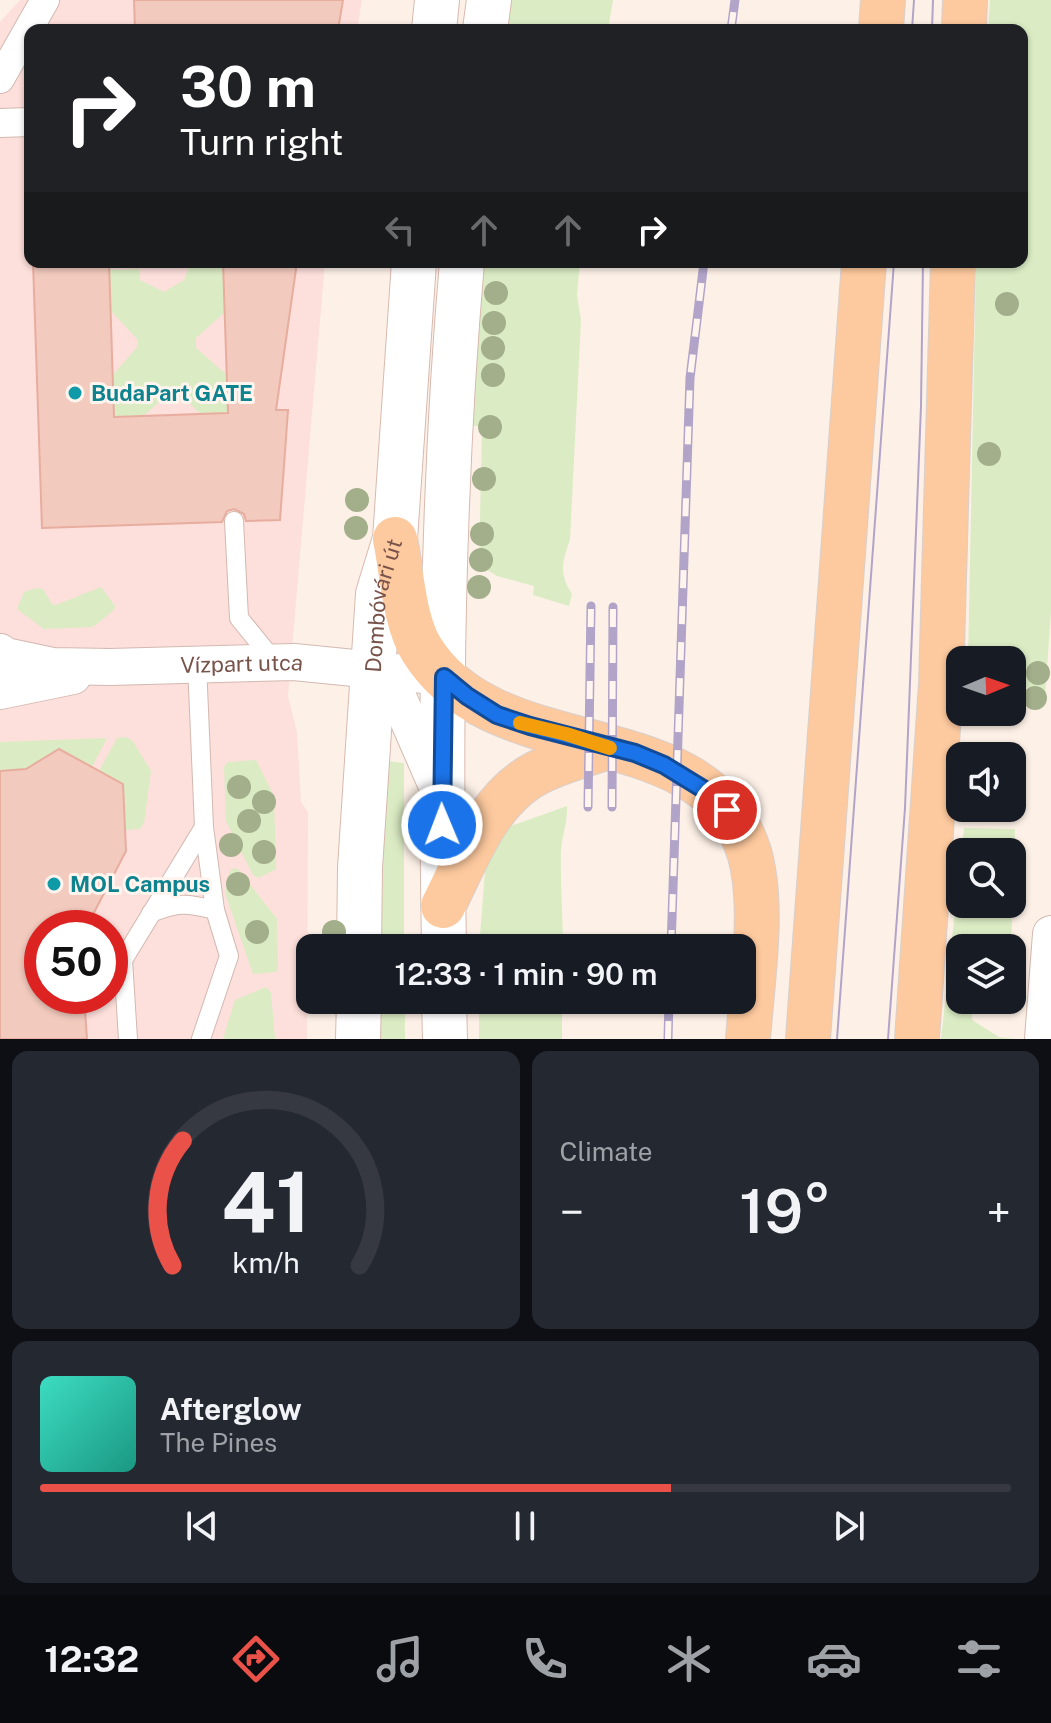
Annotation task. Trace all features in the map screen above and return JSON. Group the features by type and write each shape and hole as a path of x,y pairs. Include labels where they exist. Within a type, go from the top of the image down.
{"main road":[{"path":"435,24 437,0"},
{"path":"486,24 489,0"},
{"path":"881,24 883,0"},
{"path":"964,24 965,0"},
{"name":"Dombóvári út","path":"359,934 360,868 378,594 395,539 414,268"},
{"path":"443,927 446,516 462,268"},
{"path":"808,1039 864,268"},
{"path":"917,1039 941,684 953,268"},
{"path":"395,539 410,620 421,650 444,677 467,696 497,715 606,748 635,753 687,777 727,810 748,850 757,894 748,1039"},
{"path":"443,927 484,826 512,790 536,774 606,748"},
{"path":"358,1039 359,1014"},
{"path":"444,1014 445,1039"}],"street":[{"path":"31,24 45,0"},
{"path":"0,79 24,37"},
{"path":"0,123 24,122"},
{"path":"0,652 53,666 110,667"},
{"name":"Vízpart utca","path":"110,667 274,661 444,677"},
{"path":"0,691 110,667"},
{"path":"373,669 399,699 442,798"},
{"path":"1043,1039 1051,934"}],"lane":[{"path":"234,521 239,618 274,661"},
{"path":"197,664 204,827 215,910 229,956 201,1039"},
{"path":"128,1039 123,960 204,827"},
{"path":"151,913 174,904 189,903 215,910"}],"shaded area":[{"path":"20,0 362,0 358,24 24,24 24,268 324,268 288,696 297,732 301,802 308,812 307,934 296,934 296,1014 307,1014 307,1039 0,1039 0,22"}],"green space":[{"path":"510,0 613,0 609,24 507,24"},
{"path":"990,0 1051,0 1051,612 1045,696 1026,687 1026,646 968,646 976,268 1028,268 1028,24 988,24"},
{"path":"189,268 223,268 225,312 196,338 196,348 227,375 228,413 200,414 180,393 170,393 143,416 114,417 113,375 138,346 138,340 111,311 109,270 139,269 140,280 164,292 184,280"},
{"path":"483,268 579,268 577,295 581,320 570,540 563,568 572,594 569,606 533,595 534,586 497,576 479,565 482,426 471,426"},
{"path":"101,587 115,606 93,627 44,629 17,609 24,592 37,588 43,589 52,604 56,605"},
{"path":"107,738 92,767 0,771 0,742"},
{"path":"117,738 132,740 151,771 144,823 140,829 126,830 123,784 99,771"},
{"path":"256,760 274,796 276,869 259,878 253,875 226,821 224,767 228,762"},
{"path":"387,761 404,763 404,934 381,934"},
{"path":"567,806 561,851 563,934 480,934 486,858 505,828"},
{"path":"964,828 1015,829 1015,838 963,838"},
{"path":"233,868 238,869 277,919 276,972 253,974 225,893"},
{"path":"954,918 1012,918 1011,934 953,934"},
{"path":"266,987 271,993 275,1039 223,1039 235,1000"},
{"path":"946,994 946,1014 972,1014 972,1020 999,1037 1015,1039 941,1039"},
{"path":"379,1014 405,1014 405,1039 380,1039"},
{"path":"479,1014 562,1014 562,1039 479,1039"}],"building":[{"path":"134,0 343,0 339,24 135,24"},
{"name":"BudaPart GATE","path":"33,268 109,268 114,417 228,413 223,268 296,268 276,410 288,410 280,520 246,521 244,514 234,509 227,511 222,522 42,528"},
{"name":"MOL Campus","path":"59,749 123,784 126,851 95,910 24,910 24,1014 85,1014 87,1039 0,1039 0,771 26,769"}],"tram line":[{"path":"912,24 914,0"},
{"path":"932,24 933,0"},
{"path":"837,1039 894,268"},
{"path":"888,1039 905,808 921,406 923,268"}],"railway":[{"path":"732,24 735,0"},
{"path":"671,934 690,378 703,268"},
{"path":"588,807 591,606"},
{"path":"612,807 613,607"},
{"path":"668,1039 669,1014"}],"slow traffic":[{"path":"520,723 610,748"}],"place":[{"name":"BudaPart GATE","path":"75,393"},
{"name":"MOL Campus","path":"54,884"}],"route":[{"path":"442,825 444,677 497,715 606,748 635,753 664,765 687,777 727,810"}]}
